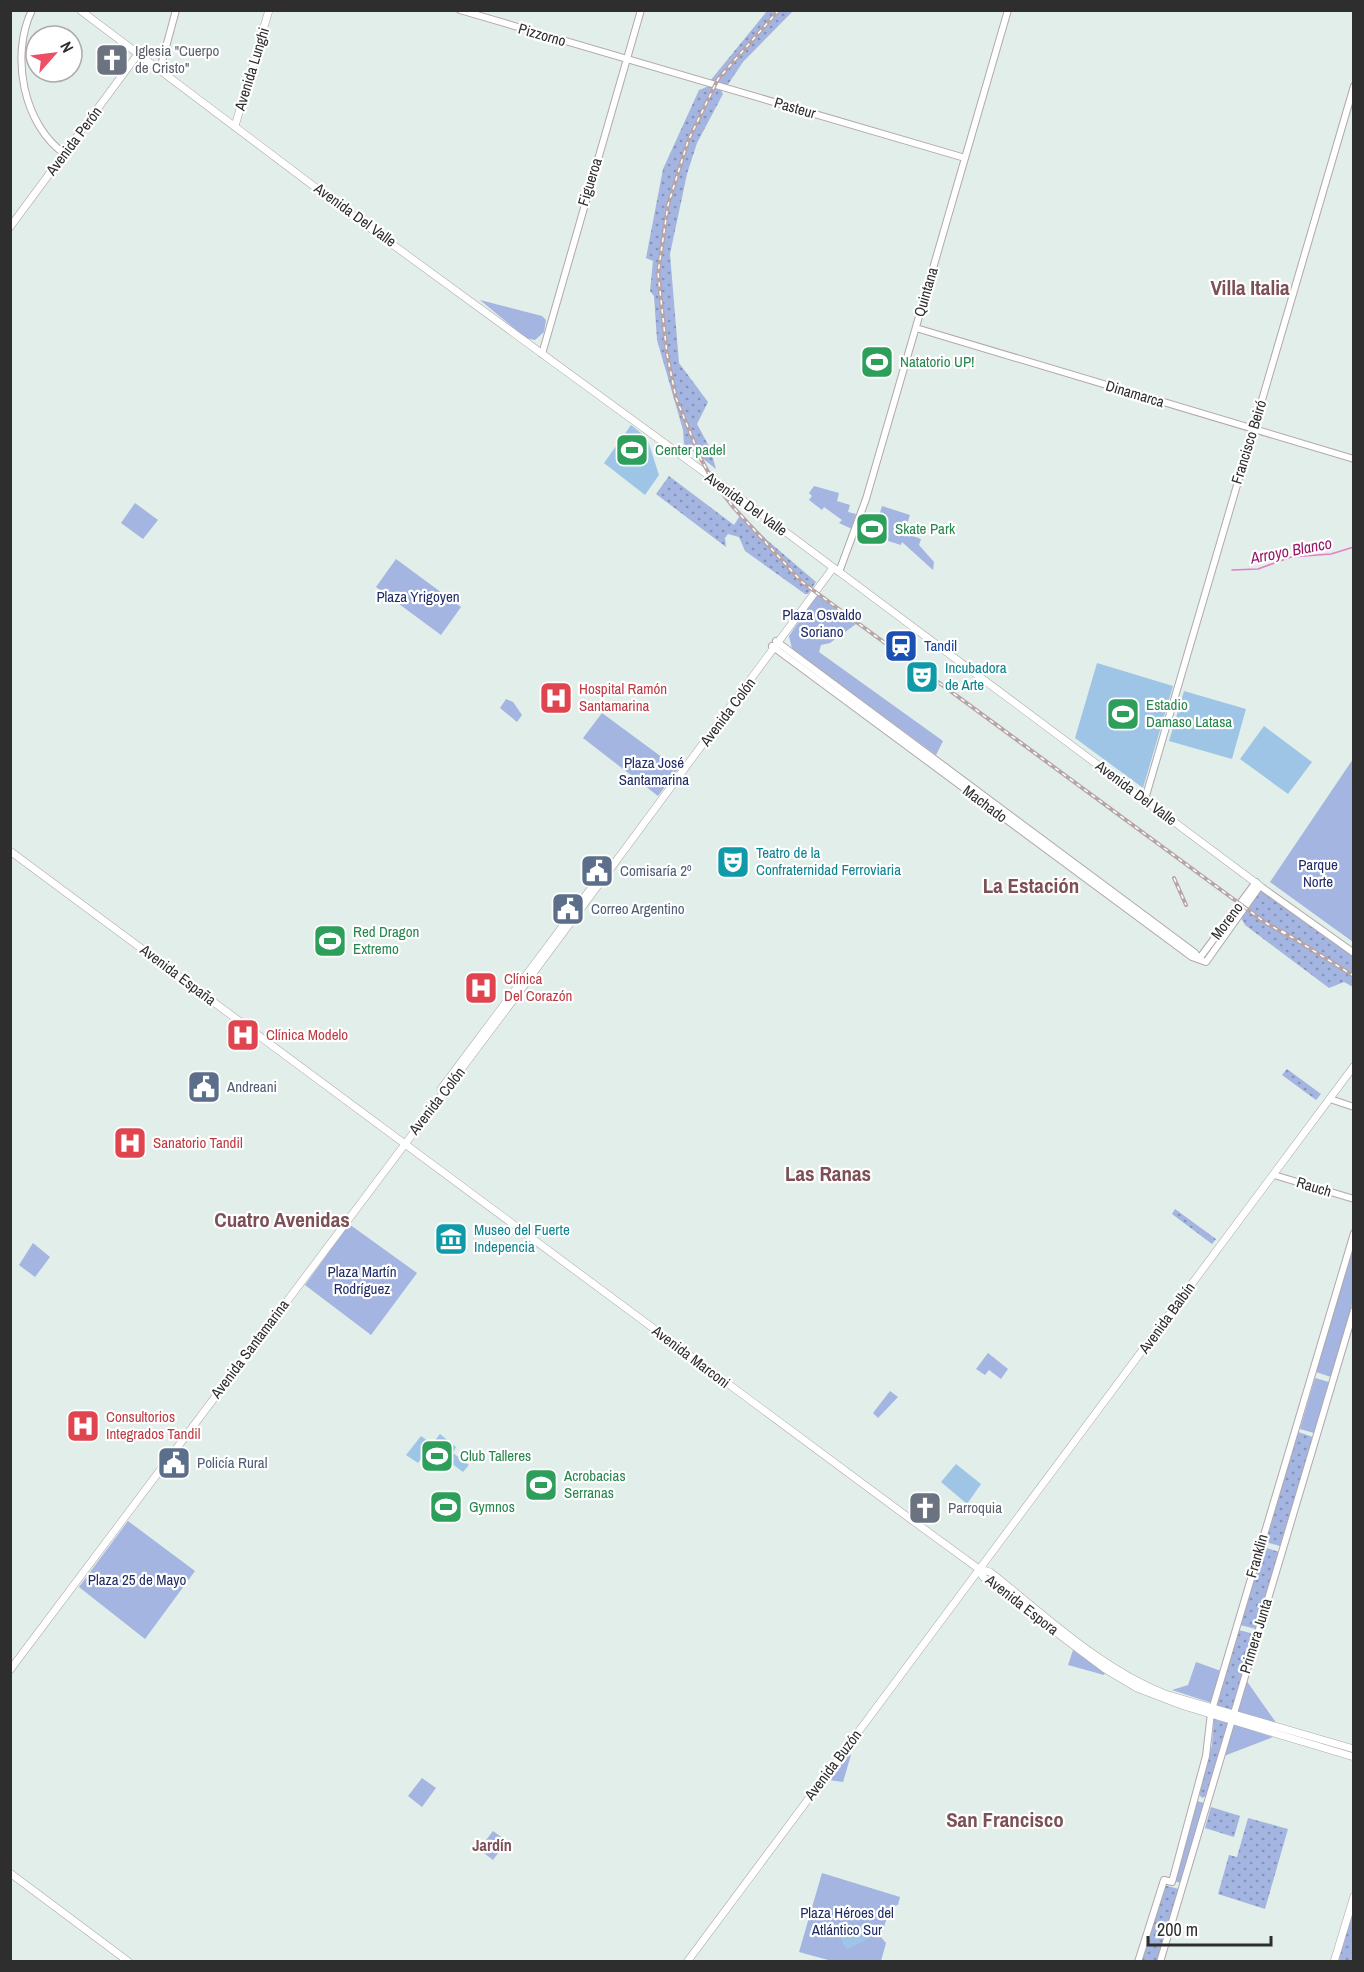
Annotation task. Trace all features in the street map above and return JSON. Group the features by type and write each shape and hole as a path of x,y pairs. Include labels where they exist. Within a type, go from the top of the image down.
{"main road":[{"name":"Avenida Del Valle","path":"80,10 1258,884"},
{"name":"Avenida Lunghi","path":"234,126 269,10"},
{"name":"Avenida Perón","path":"10,227 138,54"},
{"name":"Avenida Colón","path":"404,1143 808,602 836,571"},
{"name":"Avenida España","path":"10,851 404,1143"},
{"name":"Avenida Balbín","path":"979,1569 1353,1066"},
{"name":"Avenida Marconi","path":"404,1143 979,1569"},
{"name":"Avenida Santamarina","path":"10,1670 404,1143"},
{"name":"Avenida Espora","path":"979,1569 983,1577 1115,1675 1148,1693 1232,1717 1353,1757"},
{"name":"Avenida Buzón","path":"687,1962 979,1569"},
{"name":"Avenida Espora","path":"1232,1717 1353,1749"},
{"path":"10,1873 129,1962"},
{"path":"10,1878 123,1962"},
{"path":"1334,1962 1353,1896"}],"street":[{"path":"32,10 24,31 21,52 27,95 45,137 65,153"},
{"path":"160,69 177,10"},
{"name":"Pizzorno","path":"460,10 625,59"},
{"name":"Figueroa","path":"542,354 640,10"},
{"name":"Quintana","path":"836,571 866,499 1008,10"},
{"name":"Pasteur","path":"625,59 965,158"},
{"name":"Francisco Beiró","path":"1145,799 1353,87"},
{"name":"Dinamarca","path":"916,328 1353,459"},
{"name":"Machado","path":"776,645 1206,962"},
{"name":"Moreno","path":"1199,959 1258,884"},
{"name":"Moreno","path":"1206,962 1258,884"},
{"name":"Avenida Del Valle","path":"1258,884 1353,953"},
{"path":"1330,1099 1353,1107"},
{"name":"Rauch","path":"1274,1175 1353,1199"},
{"name":"Franklin","path":"1138,1962 1164,1880 1172,1882 1206,1756 1212,1711 1353,1233"},
{"name":"Primera Junta","path":"1160,1962 1353,1310"}],"green space":[{"path":"767,11 793,11 743,62 727,86 710,81"},
{"path":"709,86 721,90 723,94 697,143 687,174 670,254 679,363 708,402 697,424 710,448 716,469 684,444 683,430 657,340 654,296 650,291 653,261 646,258 663,169 699,90"},
{"path":"480,300 542,316 546,320 544,332 535,340 526,338"},
{"path":"669,476 734,525 741,514 816,582 808,594 745,551 739,537 728,534 725,538 726,547 656,494"},
{"path":"814,486 839,493 837,501 850,505 848,512 856,514 852,529 839,523 842,520 824,507 822,510 809,500 812,496 809,493"},
{"path":"135,503 158,520 143,539 121,523"},
{"path":"882,506 910,515 904,533 921,539 919,545 934,562 933,570 902,542 901,545 859,532 863,519 877,523"},
{"name":"Plaza Yrigoyen","path":"396,559 461,607 441,635 376,587"},
{"name":"Plaza Osvaldo Soriano","path":"817,595 856,624 830,643 821,645 819,652 943,741 936,755 792,649 789,636"},
{"path":"506,699 513,702 522,715 517,722 500,708"},
{"name":"Plaza José Santamarina","path":"602,713 678,769 658,796 583,738"},
{"name":"Parque Norte","path":"1353,759 1353,942 1270,882"},
{"path":"1261,888 1353,956 1353,987 1344,982 1329,988 1245,925 1241,918"},
{"path":"1287,1069 1321,1094 1316,1100 1282,1075"},
{"path":"1175,1209 1216,1239 1212,1244 1172,1214"},
{"name":"Plaza Martín Rodríguez","path":"349,1224 417,1273 371,1335 305,1285"},
{"path":"33,1243 50,1257 35,1277 19,1265"},
{"path":"1353,1244 1353,1301 1331,1377 1316,1372"},
{"path":"988,1353 1008,1369 1001,1379 989,1370 985,1375 976,1369"},
{"path":"1315,1378 1329,1382 1314,1433 1300,1429"},
{"path":"890,1391 898,1397 878,1418 873,1413"},
{"path":"1298,1432 1313,1437 1280,1546 1266,1542"},
{"name":"Plaza 25 de Mayo","path":"128,1521 195,1571 145,1639 79,1587"},
{"path":"1264,1547 1279,1552 1256,1629 1240,1625"},
{"path":"1239,1630 1254,1634 1232,1710 1217,1706"},
{"path":"1073,1650 1105,1673 1104,1675 1068,1665"},
{"path":"1196,1662 1221,1671 1212,1703 1172,1690 1188,1685"},
{"path":"1246,1680 1277,1724 1237,1712"},
{"path":"1214,1719 1228,1723 1206,1796 1202,1798 1199,1794 1212,1745"},
{"path":"1233,1724 1273,1737 1224,1756"},
{"path":"848,1754 851,1755 843,1782 829,1780"},
{"path":"422,1778 436,1788 422,1807 408,1796"},
{"path":"1197,1801 1204,1803 1181,1883 1174,1881"},
{"path":"1211,1807 1240,1816 1234,1837 1205,1828"},
{"path":"1248,1818 1288,1829 1265,1909 1218,1894 1229,1855 1237,1857"},
{"path":"493,1831 507,1841 493,1860 479,1849"},
{"name":"Plaza Héroes del Atlántico Sur","path":"822,1873 900,1897 898,1905 890,1907 881,1937 886,1943 881,1961 832,1961 799,1952"},
{"path":"1164,1885 1179,1889 1158,1961 1142,1962"},
{"path":"1353,1900 1353,1961 1336,1961"}],"shaded area":[{"name":"Center padel","path":"631,425 647,438 659,475 645,495 604,463"},
{"path":"1097,663 1173,686 1143,788 1075,738"},
{"path":"1184,691 1246,709 1232,759 1169,741"},
{"path":"1264,726 1312,762 1288,794 1240,759"},
{"path":"440,1434 456,1447 453,1453 469,1465 463,1472 447,1460 438,1472 421,1459 418,1463 406,1455 421,1436 432,1444"},
{"path":"956,1464 981,1484 967,1504 941,1482"},
{"path":"864,1923 871,1937 847,1950 839,1936"}],"waterway":[{"name":"Arroyo Blanco","path":"1232,570 1258,569 1291,557 1331,554 1354,547"}],"railway":[{"path":"779,10 718,79 688,141 668,205 658,273 667,354 676,398 701,459 713,481 734,508 802,582 1266,923 1287,935"},
{"path":"1174,878 1186,905"},
{"path":"1282,931 1354,976"}],"place":[{"name":"Iglesia \"Cuerpo de Cristo\"","path":"112,60"},
{"name":"Natatorio UP!","path":"877,362"},
{"name":"Center padel","path":"632,450"},
{"name":"Skate Park","path":"872,529"},
{"name":"Tandil","path":"901,646"},
{"name":"Incubadora de Arte","path":"922,677"},
{"name":"Hospital Ramón Santamarina","path":"556,698"},
{"name":"Estadio Damaso Latasa","path":"1123,714"},
{"name":"Teatro de la Confraternidad Ferroviaria","path":"733,862"},
{"name":"Comisaría 2º","path":"597,871"},
{"name":"Correo Argentino","path":"568,909"},
{"name":"Red Dragon Extremo","path":"330,941"},
{"name":"Clínica Del Corazón","path":"481,988"},
{"name":"Clínica Modelo","path":"243,1035"},
{"name":"Andreani","path":"204,1087"},
{"name":"Sanatorio Tandil","path":"130,1143"},
{"name":"Museo del Fuerte Indepencia","path":"451,1239"},
{"name":"Consultorios Integrados Tandil","path":"83,1426"},
{"name":"Club Talleres","path":"437,1456"},
{"name":"Policía Rural","path":"174,1463"},
{"name":"Acrobacias Serranas","path":"541,1485"},
{"name":"Gymnos","path":"446,1507"},
{"name":"Parroquia","path":"925,1508"}],"district":[{"name":"Villa Italia","path":"1250,288"},
{"name":"La Estación","path":"1031,886"},
{"name":"Las Ranas","path":"828,1174"},
{"name":"Cuatro Avenidas","path":"282,1220"},
{"name":"San Francisco","path":"1005,1820"},
{"name":"Jardín","path":"492,1845"}]}
